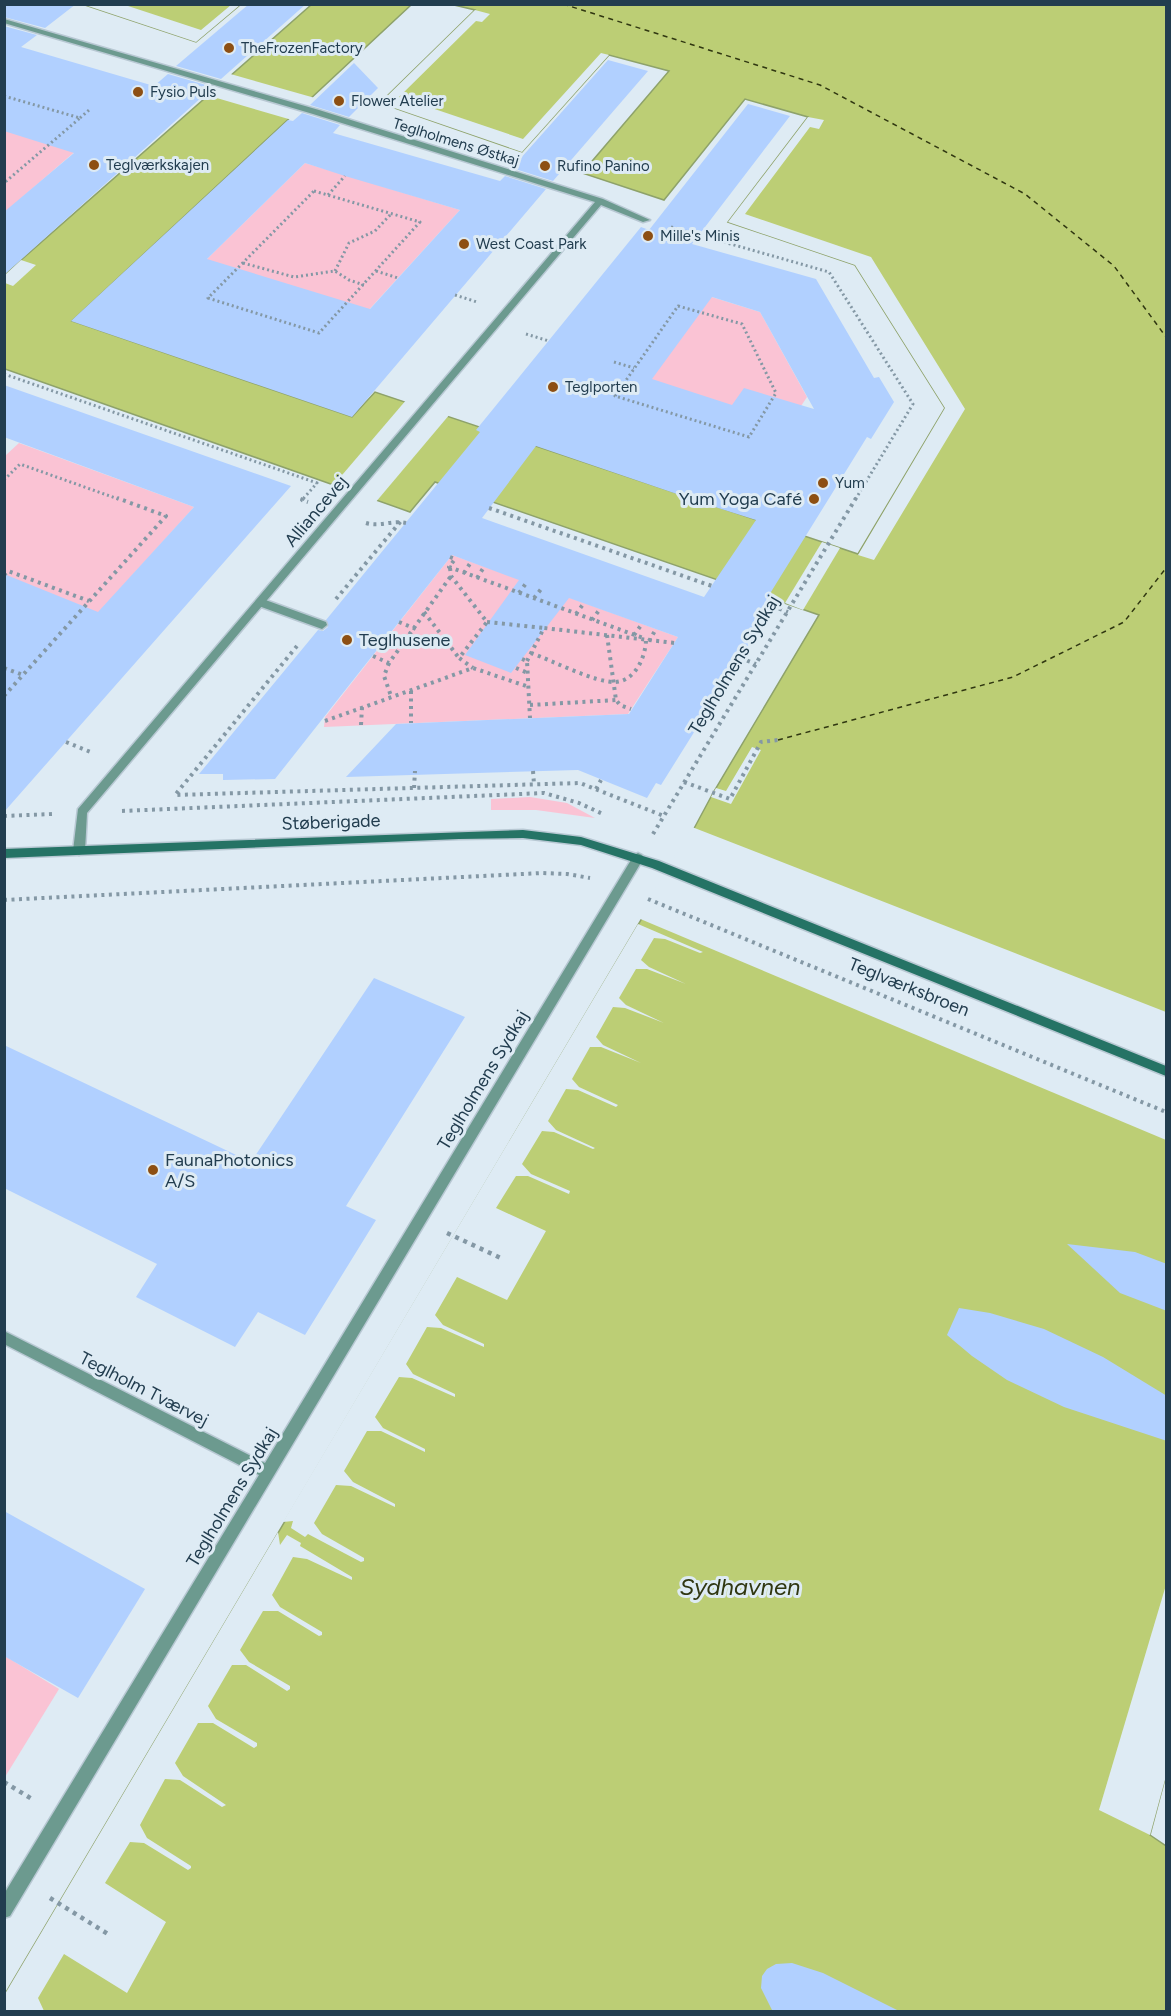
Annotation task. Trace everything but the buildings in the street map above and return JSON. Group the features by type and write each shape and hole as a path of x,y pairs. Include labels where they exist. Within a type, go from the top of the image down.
{"street":[{"name":"Teglholmens Østkaj","path":"4,21 315,112 600,201 646,220"},
{"name":"Alliancevej","path":"82,812 600,201"},
{"path":"260,602 319,623"},
{"path":"79,851 82,812"},
{"name":"Støberigade","path":"4,854 523,834 581,841 655,864"},
{"name":"Teglholmens Sydkaj","path":"4,1910 638,858"},
{"name":"Teglværksbroen","path":"655,864 1167,1071"},
{"name":"Teglholm Tværvej","path":"4,1337 268,1472"}],"path":[{"path":"4,96 80,118"},
{"path":"4,183 89,110"},
{"path":"328,195 345,176"},
{"path":"314,191 391,214 420,222 319,333 208,298 314,191"},
{"path":"335,271 349,243 375,231 391,214"},
{"name":"Teglholmens Sydkaj","path":"646,220 830,272 913,404 651,837"},
{"path":"243,262 294,277 335,271 349,280 364,285"},
{"path":"376,271 398,278"},
{"path":"678,306 742,324 776,393 749,437 615,396 634,368 678,306"},
{"path":"614,362 634,368"},
{"path":"4,374 317,483 302,500 340,508"},
{"path":"4,480 20,464 166,516 4,696"},
{"path":"489,508 712,586"},
{"path":"401,521 392,535 175,795 580,783 664,816"},
{"path":"450,557 455,559 449,567 451,576 487,622 675,643"},
{"path":"464,573 471,562"},
{"path":"449,567 646,640"},
{"path":"477,578 484,567"},
{"path":"4,575 8,571 89,602"},
{"path":"391,696 384,676 389,663 416,629 423,612 451,576"},
{"path":"519,593 527,582"},
{"path":"534,598 542,588"},
{"path":"576,614 584,603"},
{"path":"772,606 788,612"},
{"path":"592,620 600,609"},
{"path":"423,612 459,658 473,668 529,687"},
{"path":"399,622 416,629"},
{"path":"459,658 487,622"},
{"path":"634,635 642,624"},
{"path":"530,718 527,661 544,628"},
{"path":"531,653 614,682 629,677 638,668 643,659 646,640 656,629"},
{"path":"608,635 616,700 620,705 631,709"},
{"path":"373,656 389,663"},
{"path":"740,658 756,664"},
{"path":"522,659 527,661"},
{"path":"4,668 23,675"},
{"path":"325,721 473,668"},
{"path":"516,668 528,673"},
{"path":"411,691 411,723"},
{"path":"530,705 616,700"},
{"path":"361,725 362,707"},
{"path":"237,719 243,721"},
{"path":"684,782 730,799 761,742 778,740"},
{"path":"414,788 415,771"},
{"path":"533,771 534,784"},
{"path":"596,789 601,780"},
{"path":"4,816 543,794 579,803 610,818"},
{"path":"651,837 660,840"},
{"name":"Teglværksbroen","path":"4,900 550,874 581,876 620,888 1167,1112"},
{"path":"419,1220 503,1259"},
{"path":"21,1882 108,1934"}],"shaded area":[{"path":"5,84 115,117 5,212"},
{"path":"305,163 460,210 324,359 160,305"},
{"path":"673,285 760,312 807,397 762,465 581,405"},
{"path":"19,443 194,507 5,716 5,456"},
{"path":"452,555 678,637 628,714 324,727 325,717"},
{"path":"530,797 567,803 595,818 536,810 491,810 491,799"},
{"path":"5,1656 59,1689 5,1777"}],"water":[{"path":"85,5 240,5 196,42"},
{"name":"Sydhavnen","path":"311,5 411,5 72,321 352,417 375,392 858,554 945,408 855,265 728,222 808,117 745,99 664,200 582,173 669,71 609,55 522,152 380,103 475,10 454,5 1166,5 1166,1775 1150,1835 1166,1846 1166,2011 5,2011 5,1994 683,849 713,793 819,615 435,482 410,512 5,369 4,275"}],"pier":[{"path":"85,5 125,5 201,30 231,5 240,5 196,42"},
{"path":"475,10 490,14 482,22 476,21 399,97 523,139 601,53 609,55 522,152 380,103"},
{"path":"227,73 315,98 292,120 203,94"},
{"path":"808,117 824,120 819,129 810,127 745,214 871,257 965,409 874,560 858,555 945,408 855,265 728,222"},
{"path":"21,260 36,265 13,286 5,283 5,275"},
{"path":"407,399 450,414 375,503 331,488"},
{"path":"822,542 840,548 803,610 785,603"},
{"path":"752,747 761,750 731,804 711,797 716,788 726,791"},
{"path":"692,827 1166,1012 1166,1140 638,918"},
{"path":"638,924 703,952 700,953 665,939 654,938 641,960 649,967 686,984 647,969 636,969 619,998 626,1005 664,1023 625,1008 613,1007 596,1037 603,1045 641,1063 601,1047 590,1047 572,1079 579,1087 618,1105 616,1107 578,1090 566,1089 548,1121 556,1130 595,1148 554,1132 542,1131 522,1164 531,1174 570,1191 569,1194 528,1176 516,1176 496,1208 546,1231 507,1300 457,1277 435,1315 443,1325 484,1344 484,1347 441,1328 427,1327 406,1364 413,1374 455,1394 455,1397 412,1378 399,1377 375,1417 383,1428 425,1449 425,1452 381,1431 367,1431 344,1471 353,1482 395,1504 395,1507 351,1486 336,1485 314,1523 322,1534 364,1558 364,1561 361,1562 308,1534 305,1537 291,1528 293,1521 283,1522"},
{"path":"278,1532 280,1545 287,1535 301,1543 300,1546 352,1577 352,1580 307,1559 293,1557 272,1595 280,1607 322,1632 322,1635 319,1636 278,1611 263,1611 240,1650 249,1662 290,1686 290,1689 287,1691 246,1665 232,1665 208,1706 216,1719 257,1743 257,1746 254,1748 213,1723 198,1723 175,1763 183,1776 226,1805 222,1807 180,1780 165,1779 140,1825 147,1838 191,1868 188,1870 144,1843 130,1842 105,1883 166,1922 127,1993 64,1954 38,1998 44,2011 5,2011 5,1994"},
{"path":"1166,1585 1166,1776 1150,1835 1099,1810"}],"ferry route":[{"path":"563,4 820,85 1025,194 1114,266 1166,337"},
{"path":"778,740 1013,677 1124,622 1166,568"}],"place":[{"name":"TheFrozenFactory","path":"229,48"},
{"name":"Fysio Puls","path":"138,92"},
{"name":"Flower Atelier","path":"339,101"},
{"name":"Teglværkskajen","path":"94,165"},
{"name":"Rufino Panino","path":"545,166"},
{"name":"Mille's Minis","path":"648,236"},
{"name":"West Coast Park","path":"464,244"},
{"name":"Teglporten","path":"553,387"},
{"name":"Yum","path":"823,483"},
{"name":"Yum Yoga Café","path":"814,499"},
{"name":"Teglhusene","path":"347,640"},
{"name":"FaunaPhotonics A/S","path":"153,1170"}]}
